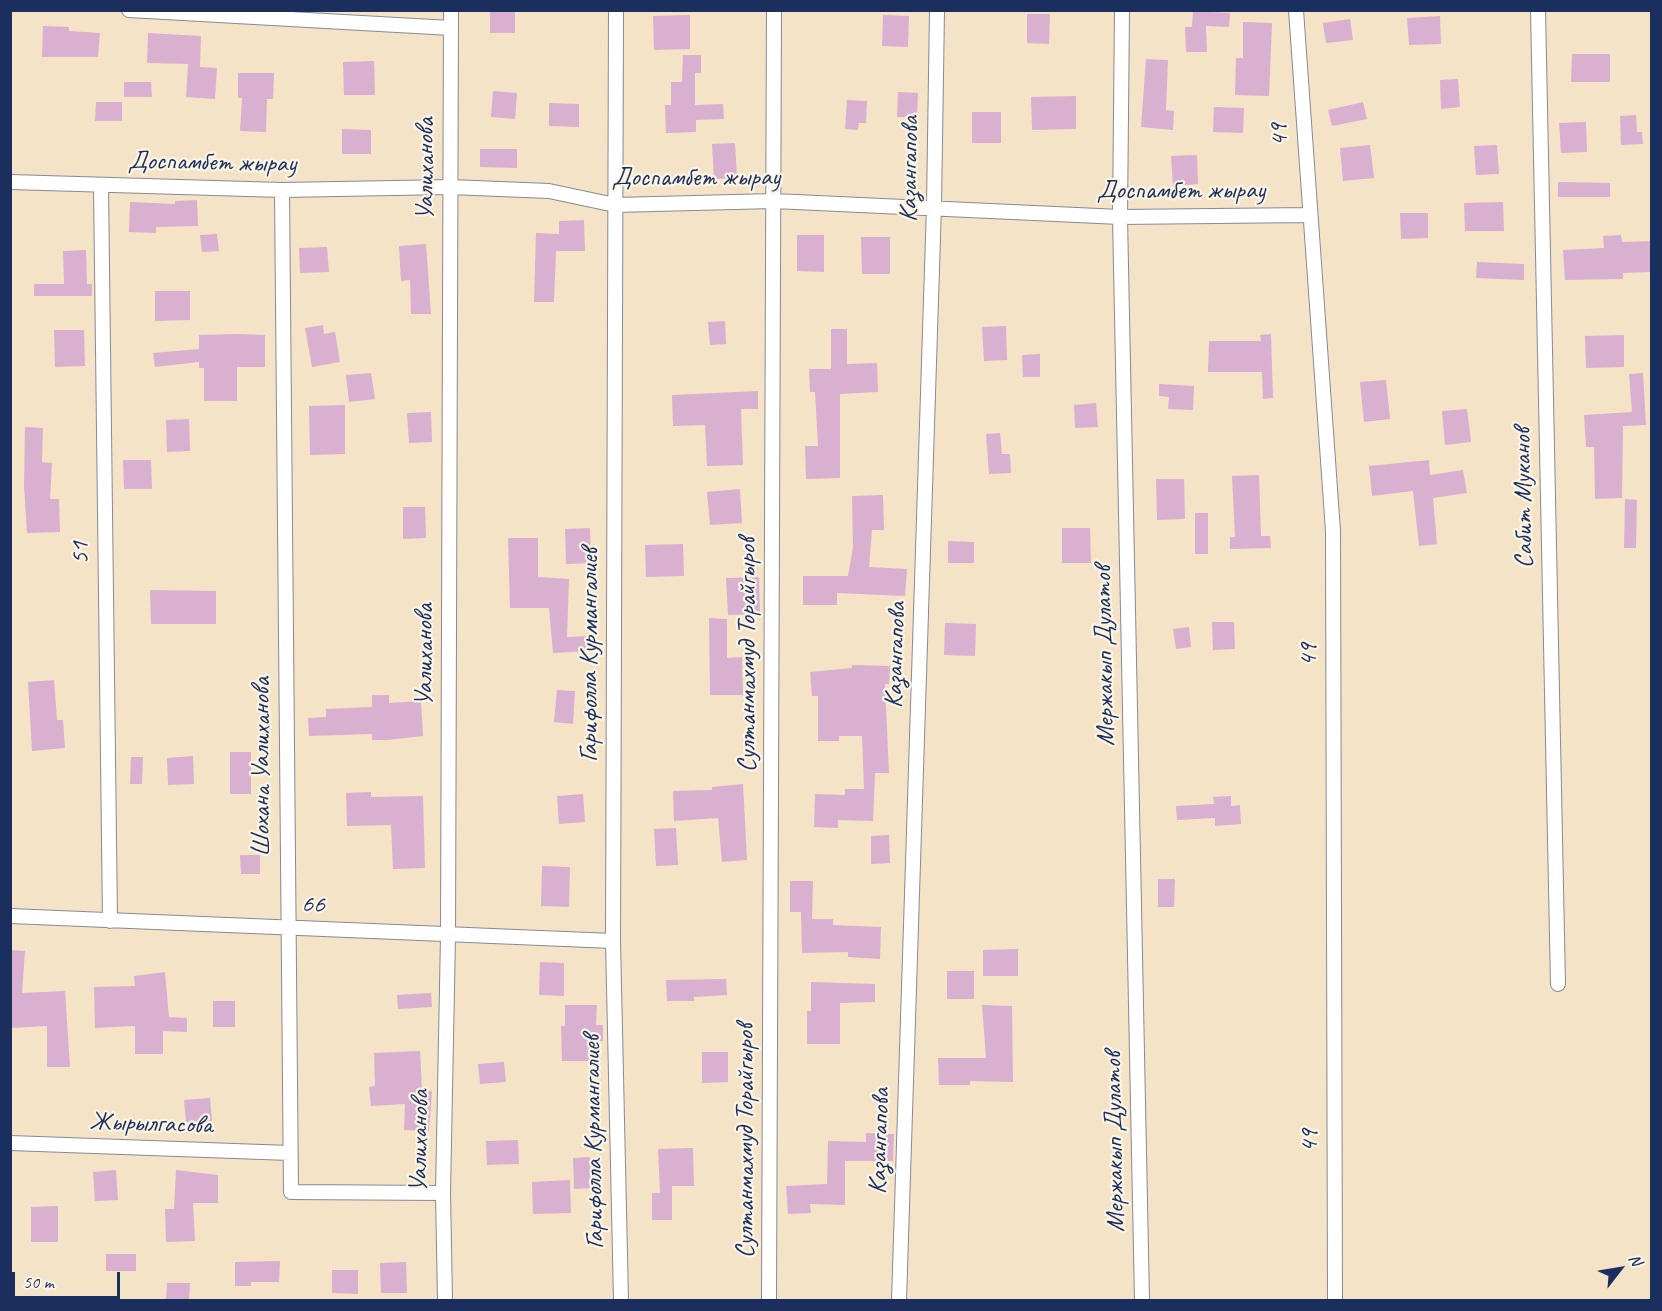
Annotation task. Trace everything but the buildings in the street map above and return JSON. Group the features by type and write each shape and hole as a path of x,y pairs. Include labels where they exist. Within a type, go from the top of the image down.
{"street":[{"path":"129,10 451,28"},
{"name":"Уалиханова","path":"445,1300 443,1193 448,936 451,10"},
{"name":"Гарифолла Курмангалиев","path":"615,10 613,941 621,1300"},
{"name":"Султанмахмуд Торайгыров","path":"769,1300 774,10"},
{"name":"Казангапова","path":"899,1300 934,206 937,10"},
{"name":"Мержакып Дулатов","path":"1122,10 1119,217 1142,1300"},
{"name":"49","path":"1296,10 1333,531 1335,1300"},
{"name":"Сабит Муканов","path":"1538,10 1558,984"},
{"name":"Доспамбет жырау","path":"10,182 282,190 450,187 549,191 615,206 774,201 934,206 1119,217 1310,215"},
{"name":"51","path":"101,185 110,921"},
{"name":"Шохана Уалиханова","path":"282,190 291,1192 443,1193"},
{"name":"66","path":"10,916 448,936 613,941"},
{"name":"Жырылгасова","path":"10,1143 290,1153"}]}
